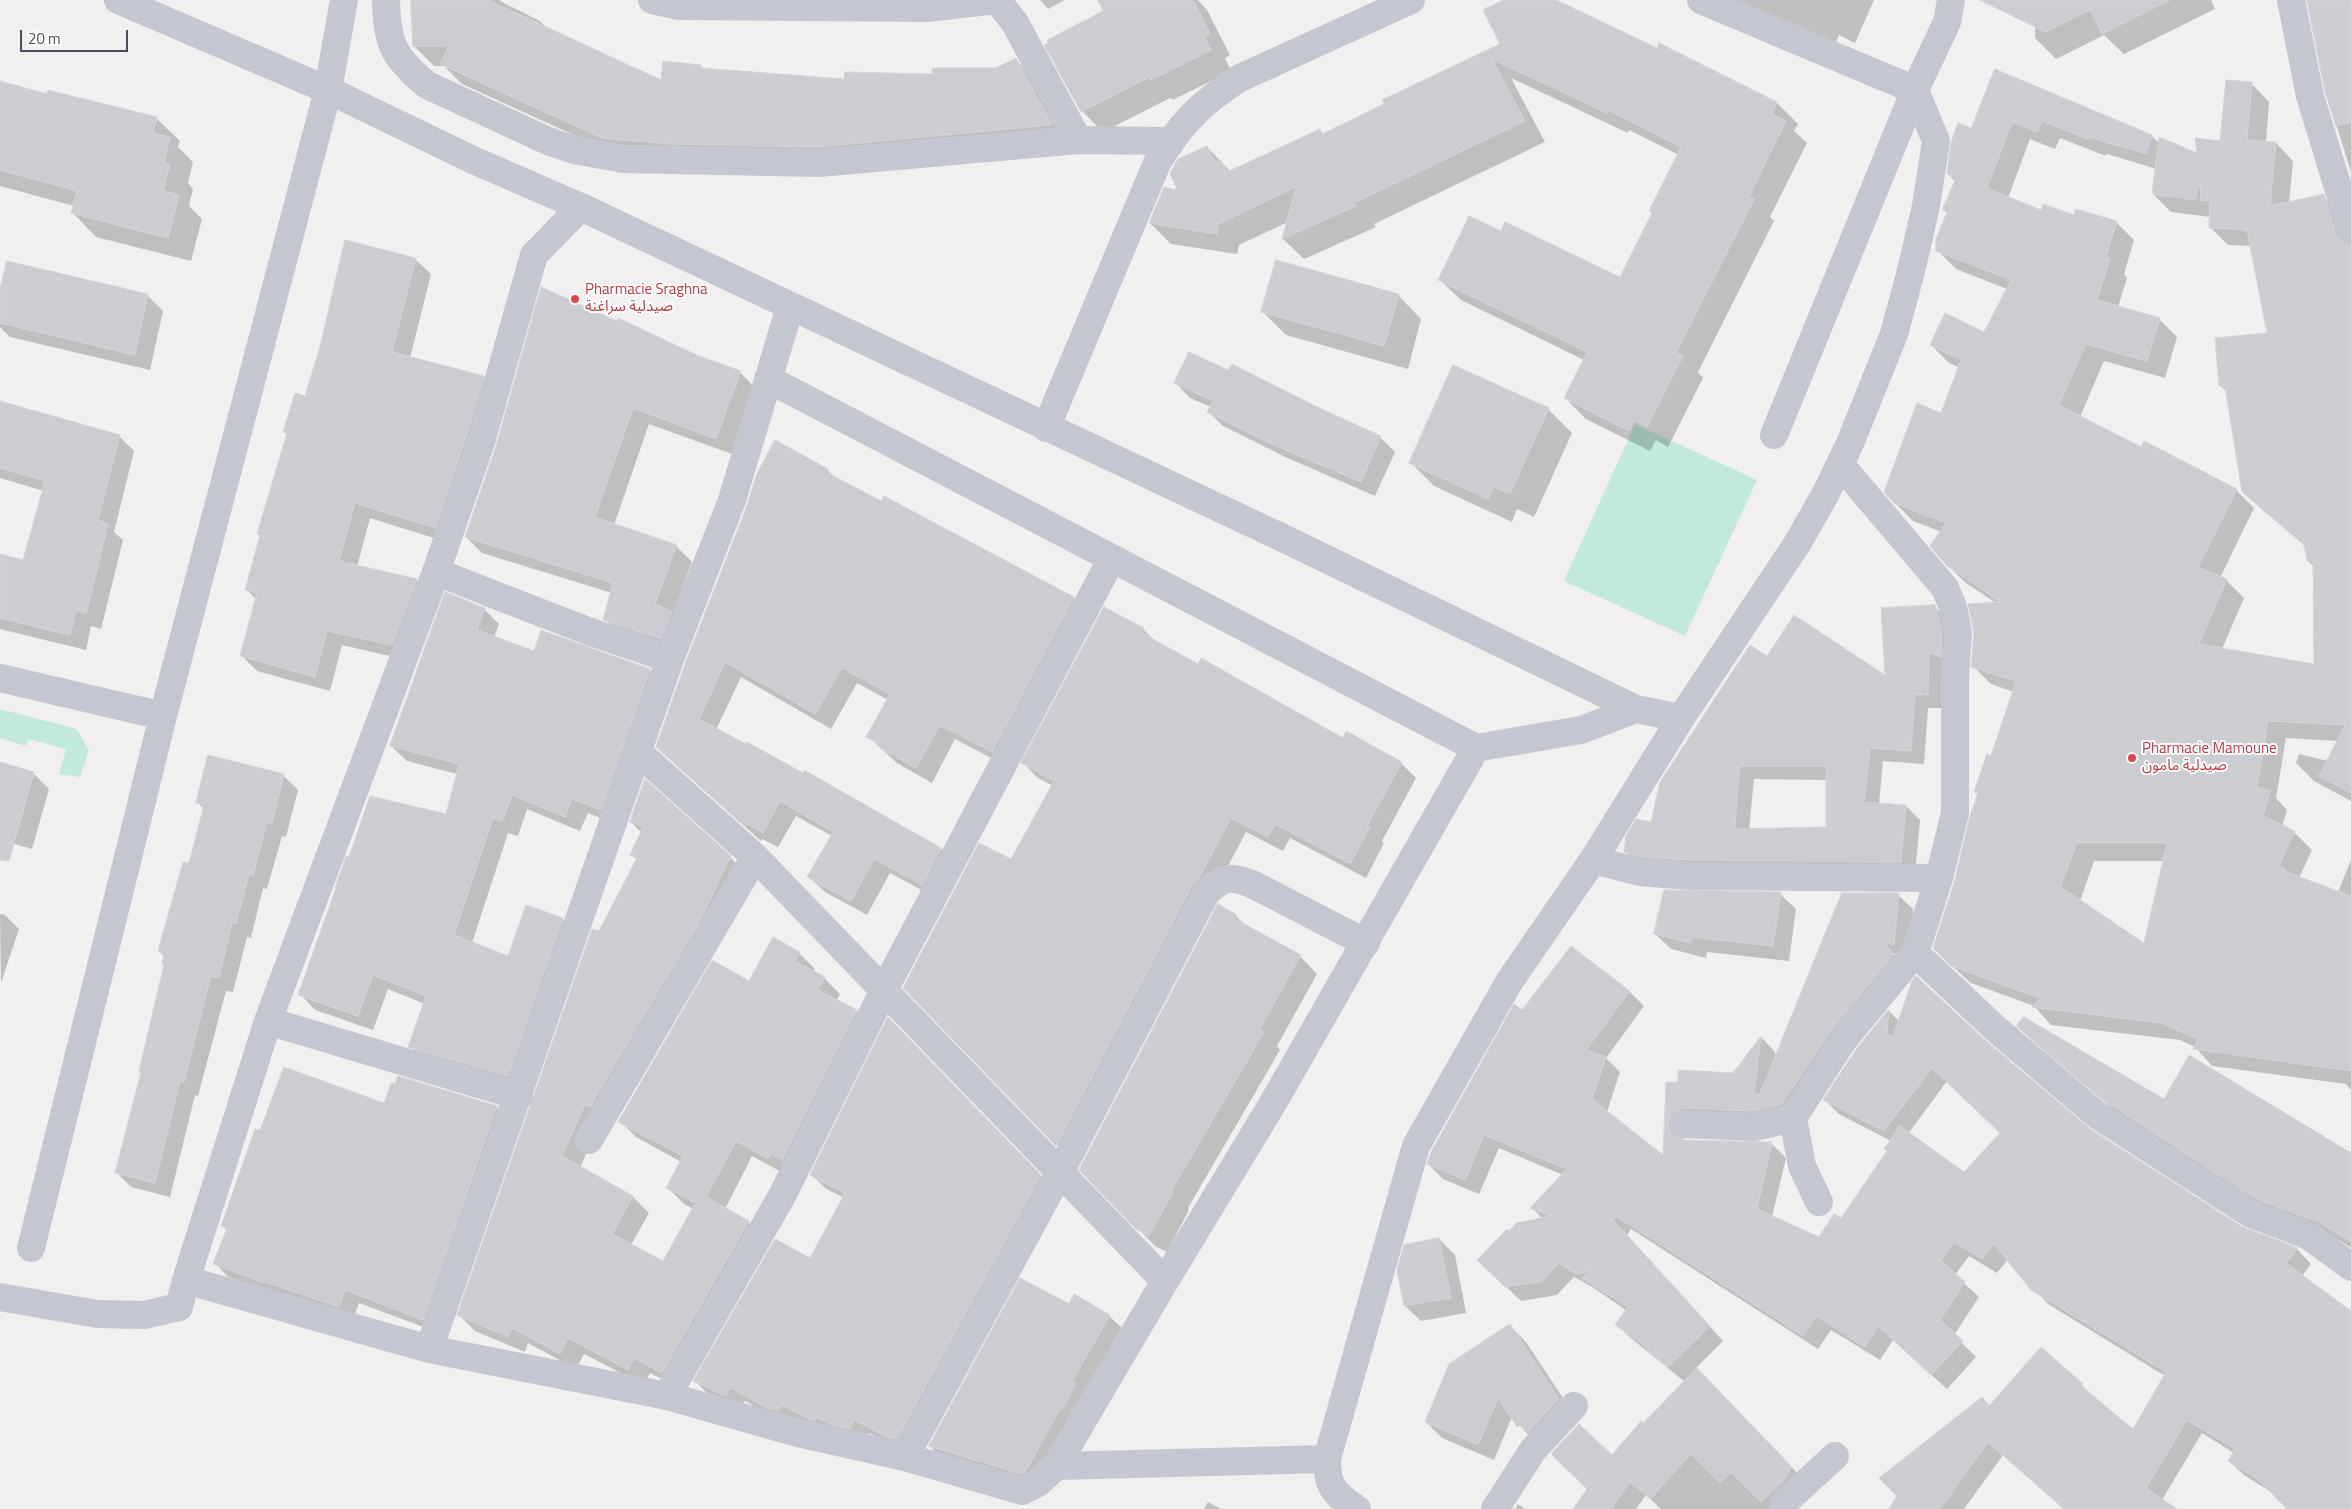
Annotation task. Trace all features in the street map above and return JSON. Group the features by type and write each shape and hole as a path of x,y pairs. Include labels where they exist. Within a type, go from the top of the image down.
{"street":[{"path":"118,0 328,90 473,160 581,207 1046,428 1287,540 1636,709 1681,718"},
{"path":"31,1248 163,716 328,90 344,0"},
{"path":"386,0 387,31 393,46 413,73 427,85 548,141 602,156 819,163 1078,140 1170,141"},
{"path":"652,0 678,6 925,4 997,0 1015,23 1078,140"},
{"path":"1046,428 1157,162 1170,141 1194,111 1216,93 1240,78 1362,11 1411,0"},
{"path":"1357,1509 1340,1497 1331,1486 1327,1477 1327,1459 1416,1146 1508,982 1593,860 1681,718 1798,544 1840,464 1874,388 1894,334 1926,206 1936,141 1915,90 1701,0"},
{"path":"1774,435 1915,90 1947,22 1951,0"},
{"path":"2291,0 2310,96 2351,230"},
{"path":"0,1297 98,1314 144,1315 179,1307 268,1021 436,572 481,442 534,254 581,207"},
{"path":"429,1350 639,753 670,659 732,500 790,306"},
{"path":"768,379 1476,748 1581,730 1636,709"},
{"path":"1819,1202 1802,1166 1794,1118 1844,1039 1915,953 1939,878 1955,813 1955,676 1958,632 1953,606 1944,588 1840,464"},
{"path":"667,1396 783,1194 884,990 1112,558"},
{"path":"436,572 588,631 670,659"},
{"path":"0,678 163,716"},
{"path":"186,1280 429,1350 667,1396 798,1433 905,1457 1022,1491 1038,1483 1056,1466 1273,1103 1476,748"},
{"path":"639,753 755,857 1059,1174 1165,1281"},
{"path":"589,1140 755,857"},
{"path":"1593,860 1640,872 1689,876 1939,878"},
{"path":"905,1457 1059,1174 1206,893 1220,880 1233,877 1252,884 1366,943"},
{"path":"1915,953 1996,1030 2097,1115 2249,1213 2309,1236 2351,1267"},
{"path":"268,1021 519,1096"},
{"path":"1684,1124 1754,1127 1794,1118"},
{"path":"1495,1509 1533,1450 1574,1406"},
{"path":"1784,1509 1785,1502 1835,1456"},
{"path":"1056,1466 1327,1459"}],"green space":[{"path":"1635,424 1757,480 1685,636 1564,581"},
{"path":"0,709 77,729 89,751 80,777 59,774 66,749 28,739 26,746 0,738"}],"building":[{"path":"411,0 488,0 661,80 663,61 701,65 701,68 844,79 845,72 932,74 932,68 996,68 1016,58 1052,125 816,147 669,144 602,138 440,64 449,46 413,46"},
{"path":"1098,0 1193,0 1210,34 1204,36 1211,50 1151,80 1149,77 1081,112 1044,45 1048,43 1047,40 1103,11"},
{"path":"1504,0 1556,0 1657,48 1659,43 1777,102 1772,114 1786,121 1749,197 1754,199 1676,353 1683,356 1647,427 1634,420 1629,431 1564,398 1587,352 1438,280 1469,216 1501,231 1505,222 1620,277 1652,213 1649,211 1681,147 1608,110 1607,113 1492,59 1525,121 1354,203 1356,206 1282,239 1296,187 1218,224 1217,234 1149,223 1164,187 1177,190 1170,173 1178,159 1207,146 1215,163 1221,160 1227,172 1320,129 1322,134 1384,104 1382,100 1500,44 1483,10"},
{"path":"1980,0 2170,0 2102,34 2090,10 2046,32"},
{"path":"2307,0 2351,0 2351,123 2336,126 2325,92"},
{"path":"1995,69 2152,135 2146,154 2089,137 2088,139 2042,121 2037,132 2012,122 1987,188 2041,210 2043,204 2074,215 2076,209 2117,221 2106,257 2110,259 2097,300 2160,318 2147,361 2086,344 2059,405 2141,447 2144,441 2237,489 2198,567 2227,579 2199,644 2314,664 2313,560 2307,561 2304,545 2242,492 2225,386 2219,386 2215,338 2267,333 2247,230 2209,228 2210,201 2201,200 2200,182 2195,200 2152,194 2159,137 2197,153 2195,138 2220,141 2226,80 2252,82 2247,140 2276,142 2270,206 2324,194 2336,235 2341,242 2351,245 2351,793 2319,776 2345,725 2268,721 2257,787 2270,791 2263,816 2295,831 2279,866 2285,869 2284,871 2351,896 2351,1071 2193,1049 2198,1039 2161,1023 2032,1007 2040,998 1951,966 1933,948 1954,883 1970,816 1978,793 1974,792 1987,754 1991,756 2016,681 1971,667 1974,633 1968,604 2000,602 1946,565 1930,546 1946,523 1894,503 1884,492 1917,403 1941,413 1961,360 1930,345 1945,313 1984,332 2011,280 1936,251 1936,239 1947,212 1942,210 1956,178 1947,174 1951,142 1958,123 1971,128","holes":["2077,843 2167,843 2144,943 2061,887"]},
{"path":"0,81 47,94 48,90 157,117 153,133 170,137 164,163 170,164 163,191 179,195 168,238 71,213 77,191 0,170"},
{"path":"345,240 416,258 392,352 484,376 466,437 435,528 355,503 339,561 417,579 392,645 327,631 315,677 240,656 257,593 245,590 260,535 257,534 287,433 283,432 295,393 305,396 320,347"},
{"path":"1276,260 1399,294 1384,346 1261,312"},
{"path":"7,261 148,294 135,355 0,323 0,290"},
{"path":"541,287 617,321 618,318 699,356 741,371 716,439 633,408 595,517 677,545 655,604 672,612 661,639 603,620 613,583 465,537 496,446"},
{"path":"1189,352 1228,370 1232,364 1315,406 1381,436 1361,482 1267,442 1207,412 1213,401 1174,383"},
{"path":"1453,365 1549,408 1510,494 1494,487 1488,499 1409,463"},
{"path":"0,401 120,435 98,520 108,524 86,614 76,611 70,635 0,618 0,554 23,560 45,481 0,468"},
{"path":"775,440 828,469 826,472 881,501 884,496 1074,597 992,752 940,725 916,768 880,748 881,745 866,737 890,694 842,668 815,714 725,662 699,719 746,744 747,742 803,773 804,770 941,848 922,885 874,859 851,901 807,877 833,832 780,801 763,833 747,824 745,827 656,747 685,664 747,506 756,476"},
{"path":"445,592 485,608 477,630 534,651 541,630 650,669 601,810 572,799 565,817 512,795 502,822 493,818 454,935 508,956 526,905 563,918 508,1076 408,1047 426,996 373,975 358,1016 298,995 346,856 349,857 370,796 446,814 459,764 390,746"},
{"path":"1935,605 1942,633 1941,657 1929,653 1928,695 1915,694 1911,751 1870,748 1864,802 1906,805 1901,862 1690,860 1643,857 1624,852 1626,836 1636,819 1651,822 1660,782 1750,645 1767,656 1794,615 1885,675 1881,608","holes":["1740,766 1826,766 1826,827 1735,829"]},
{"path":"1104,607 1144,628 1142,633 1198,664 1201,658 1343,738 1346,731 1402,762 1367,826 1370,827 1350,864 1275,824 1268,837 1231,818 1199,878 1192,886 1056,1146 903,988 979,843 1011,859 1054,781 1021,763"},
{"path":"208,755 284,774 272,823 267,822 253,875 249,874 236,924 232,923 219,978 211,976 184,1082 180,1081 155,1183 115,1173 141,1072 139,1071 164,965 162,964 164,953 158,951 183,862 189,863 204,805 196,803"},
{"path":"0,762 34,772 9,861 0,860"},
{"path":"645,779 731,856 701,919 590,1107 585,1104 562,1156 633,1196 612,1234 663,1261 695,1203 666,1188 683,1156 618,1122 712,960 749,981 773,937 800,952 795,961 825,977 818,990 857,1010 782,1160 771,1154 768,1159 736,1141 706,1197 749,1221 662,1373 634,1358 628,1370 568,1338 560,1354 512,1328 508,1337 457,1315 592,929 599,931 637,858 630,855 643,827 630,822"},
{"path":"1664,890 1781,892 1773,946 1692,937 1690,943 1654,934"},
{"path":"1842,893 1899,893 1894,945 1882,941 1894,954 1832,1029 1782,1104 1753,1111 1685,1108 1677,1110 1671,1115 1668,1123 1670,1132 1683,1140 1772,1142 1757,1209 1819,1237 1834,1214 1841,1218 1887,1151 1884,1149 1900,1126 1964,1172 2000,1133 1932,1068 1884,1131 1823,1100 1857,1048 1889,1009 1887,1034 1893,1036 1912,981 1916,976 1986,1041 2089,1128 2241,1226 2298,1248 2286,1263 2351,1311 2351,1509 2287,1509 2259,1480 2228,1461 2235,1449 2187,1420 2146,1488 2177,1509 2064,1509 1988,1442 1940,1509 1889,1509 1897,1496 1879,1478 1982,1397 1989,1406 2041,1347 2083,1384 2081,1386 2133,1429 2166,1372 2031,1290 1994,1244 1982,1259 1954,1242 1941,1261 1965,1282 1940,1320 1963,1341 1931,1375 1878,1326 1865,1347 1816,1316 1803,1336 1616,1216 1613,1220 1710,1326 1668,1367 1647,1351 1649,1349 1615,1325 1628,1307 1582,1278 1591,1271 1576,1274 1559,1263 1542,1281 1505,1287 1477,1260 1507,1229 1509,1231 1516,1223 1551,1216 1530,1208 1567,1169 1484,1135 1465,1180 1427,1164 1431,1152 1514,1004 1522,1010 1571,946 1630,991 1586,1050 1606,1057 1592,1099 1663,1155 1666,1082 1678,1082 1678,1070 1733,1073 1761,1036 1754,1093 1759,1095"},
{"path":"1218,904 1237,915 1235,919 1301,955 1259,1030 1264,1032 1171,1191 1173,1192 1149,1236 1136,1229 1079,1170"},
{"path":"888,1017 1041,1175 897,1439 887,1437 854,1420 850,1429 832,1425 817,1417 815,1421 782,1405 778,1411 765,1407 731,1388 726,1396 693,1381 775,1239 810,1258 845,1193 810,1175"},
{"path":"2024,1017 2164,1099 2189,1055 2351,1153 2351,1242 2318,1222 2256,1199 2106,1102 2016,1026"},
{"path":"284,1067 384,1103 391,1083 395,1084 398,1076 497,1106 423,1320 345,1290 339,1307 264,1283 213,1264 227,1228 221,1226 255,1129 260,1130"},
{"path":"1439,1238 1451,1298 1404,1306 1397,1270 1404,1245"},
{"path":"1020,1278 1069,1304 1074,1294 1110,1315 1072,1381 1076,1383 1062,1410 1060,1409 1025,1472 1020,1474 929,1446"},
{"path":"1510,1324 1559,1399 1528,1432 1520,1425 1517,1427 1498,1398 1478,1445 1425,1422 1449,1364"},
{"path":"1697,1368 1792,1467 1783,1481 1761,1502 1731,1472 1720,1483 1691,1454 1650,1499 1630,1482 1611,1509 1573,1509 1587,1489 1551,1454 1579,1424 1612,1455 1641,1421 1643,1423"}],"place":[{"name":"Pharmacie Sraghna صيدلية سراغنة","path":"575,299"},
{"name":"Pharmacie Mamoune صيدلية مامون","path":"2132,758"}]}
